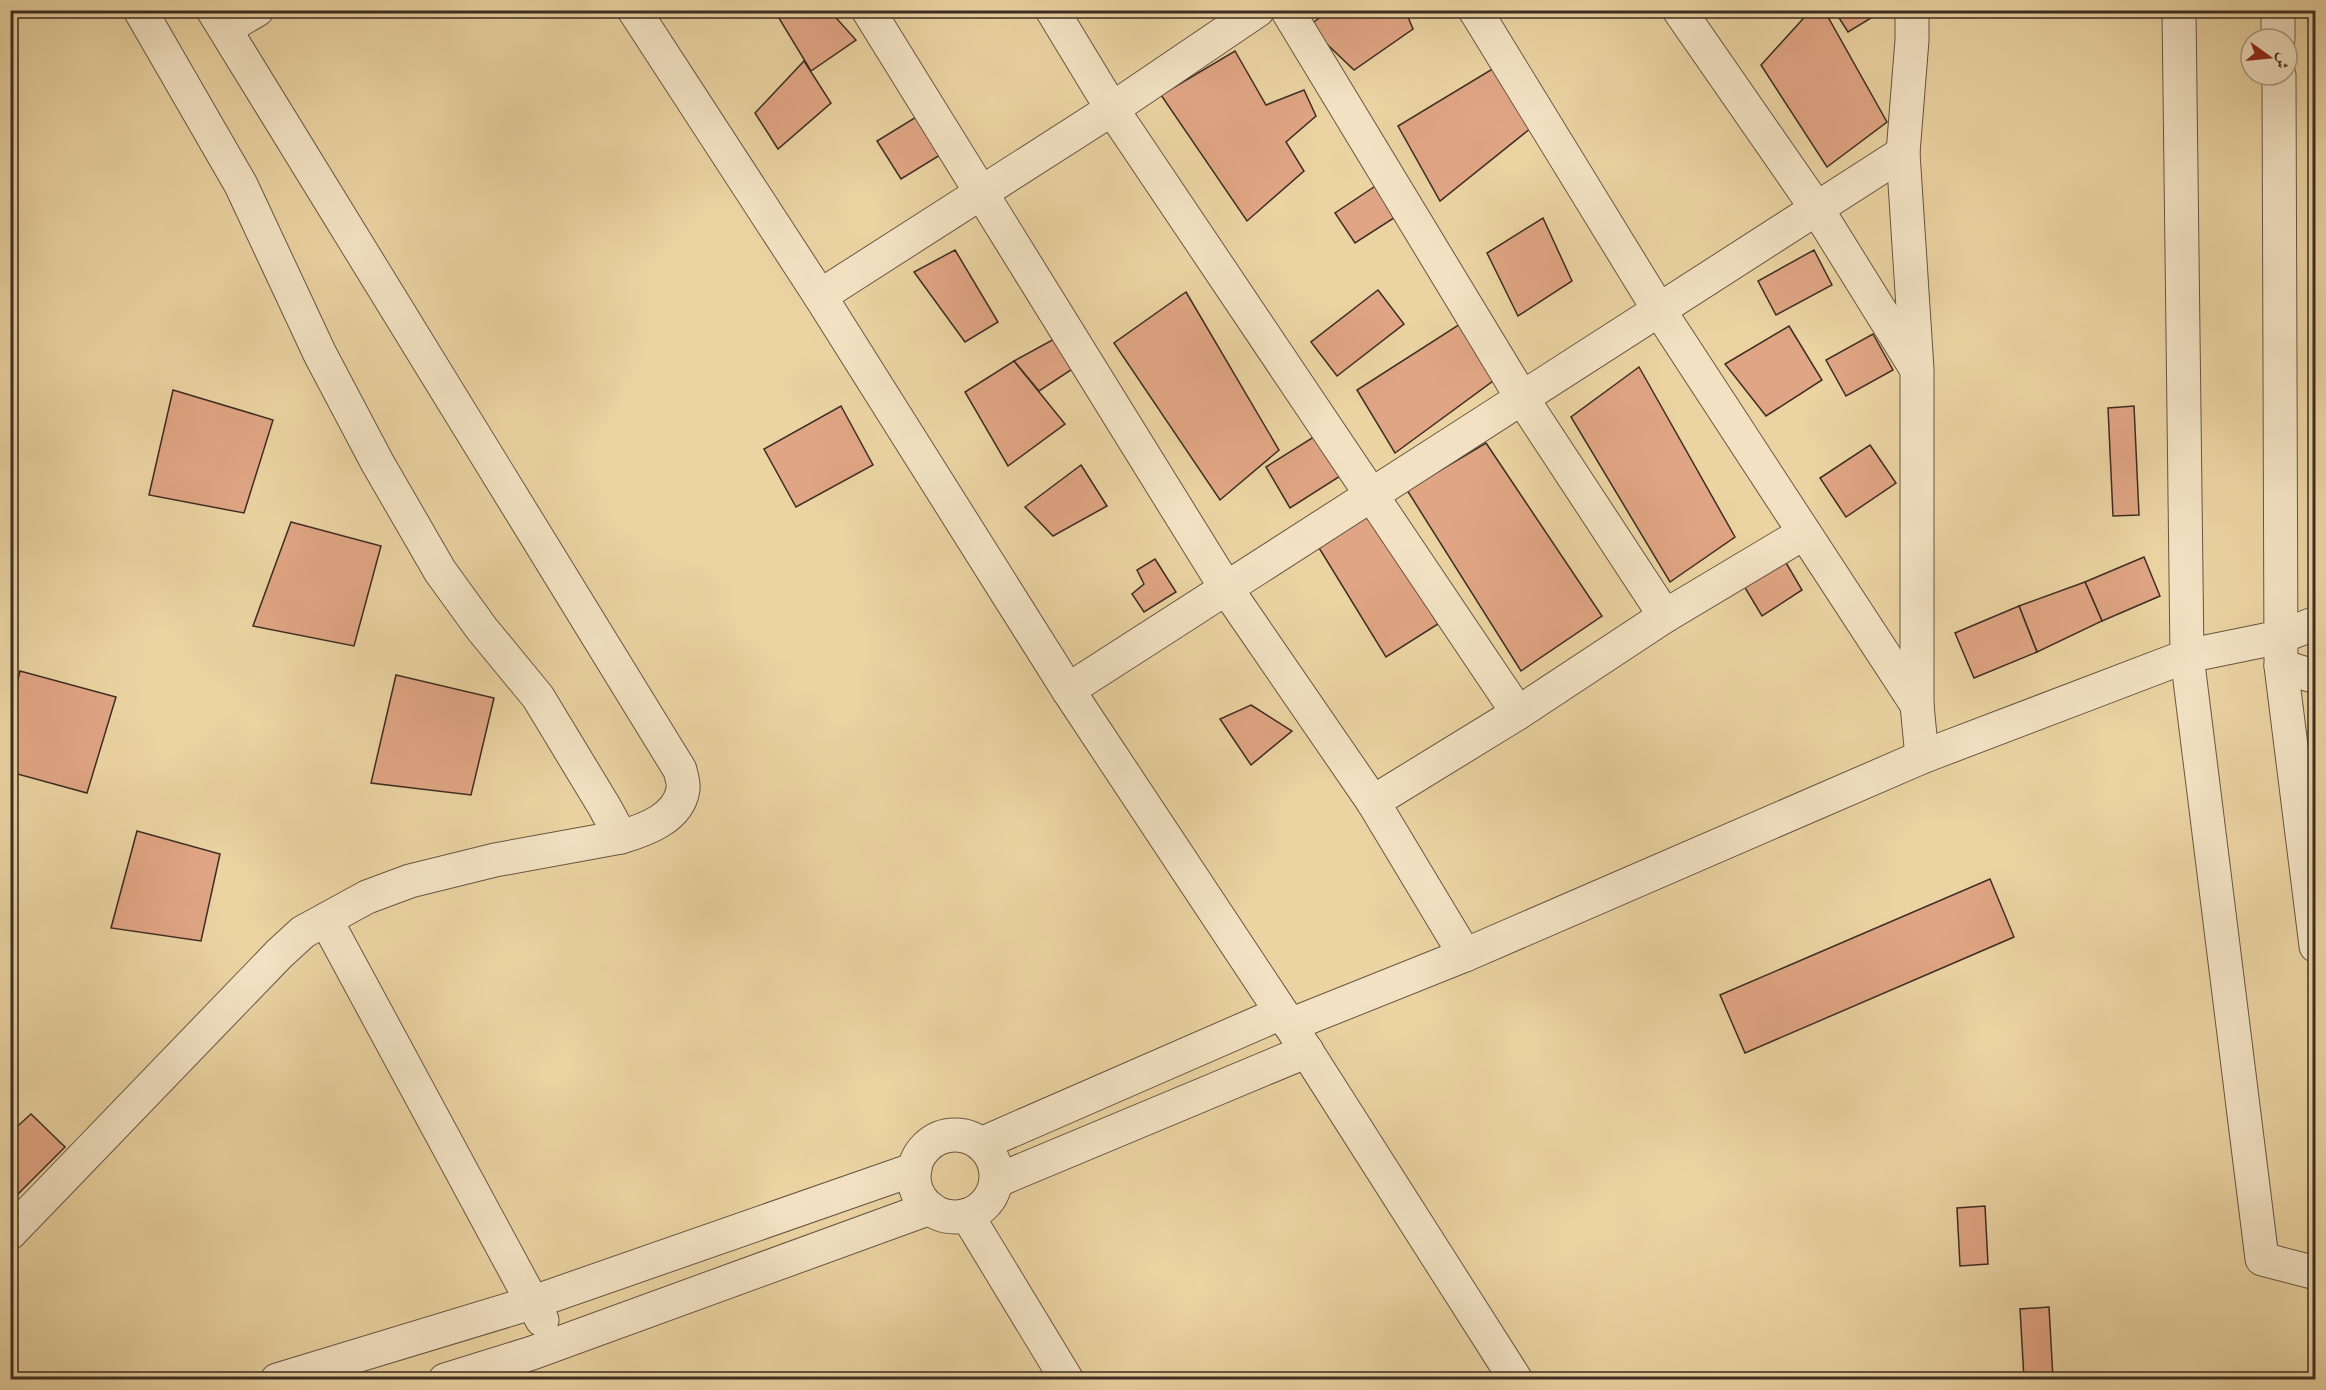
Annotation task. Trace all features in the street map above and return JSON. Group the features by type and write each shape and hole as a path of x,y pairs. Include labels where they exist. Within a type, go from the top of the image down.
{"street":[{"path":"140,10 241,185 320,354 377,462 428,551 482,629 538,697 621,837"},
{"path":"10,1233 279,954 303,932 367,897 410,881 495,860 621,837 664,819 677,807 684,788 680,770 219,19 257,10"},
{"path":"634,10 820,296 1068,690 1293,1029 1516,1380"},
{"path":"868,10 1226,588 1373,802 1465,955"},
{"path":"1052,10 1112,109 1518,713"},
{"path":"820,296 1112,109 1258,10"},
{"path":"1287,10 1522,398 1665,616"},
{"path":"1475,10 1659,310 1917,705"},
{"path":"1679,10 1817,209 1917,369"},
{"path":"1891,10 1912,25 1903,153 1917,369 1917,705 1922,757"},
{"path":"2179,10 2187,656 2262,1259 2316,1273"},
{"path":"2278,10 2278,27"},
{"path":"2278,87 2280,651 2316,946"},
{"path":"1068,690 1903,153"},
{"path":"1373,802 1518,713 1665,616 1804,533"},
{"path":"981,1144 1293,1029 1922,757 2187,656 2280,651 2316,624"},
{"path":"2280,651 2316,677"},
{"path":"327,920 531,1303 556,1344"},
{"path":"996,1181 1293,1029"},
{"path":"957,1134 973,1138 981,1144 987,1148 995,1164 996,1181 992,1196 981,1208 967,1215 952,1217 937,1213 924,1203 916,1189 915,1169 917,1158 926,1145 940,1137 957,1134"},
{"path":"277,1380 531,1303 915,1169"},
{"path":"445,1380 556,1344 930,1208"},
{"path":"967,1215 1067,1380"}],"building":[{"path":"774,10 829,10 856,40 811,71"},
{"path":"1331,10 1405,10 1413,29 1354,70 1308,26"},
{"path":"1811,10 1824,10 1887,122 1827,167 1761,65"},
{"path":"1834,10 1880,10 1881,12 1848,32"},
{"path":"1235,51 1266,105 1304,90 1316,116 1286,142 1304,171 1247,221 1161,95"},
{"path":"804,61 831,103 778,149 755,113"},
{"path":"1494,68 1531,128 1440,201 1398,126"},
{"path":"921,114 945,152 901,179 877,141"},
{"path":"1380,183 1400,214 1355,243 1335,213"},
{"path":"1543,218 1572,281 1518,316 1487,253"},
{"path":"955,250 998,322 965,342 914,272"},
{"path":"1814,250 1832,285 1776,315 1758,281"},
{"path":"1378,290 1404,324 1337,376 1311,342"},
{"path":"1186,292 1279,450 1220,500 1114,343"},
{"path":"1460,324 1493,381 1395,453 1357,390"},
{"path":"1789,326 1822,380 1766,416 1725,364"},
{"path":"1873,334 1893,370 1846,396 1826,360"},
{"path":"1056,338 1074,368 1039,391 1014,361"},
{"path":"1014,361 1065,424 1008,466 965,392"},
{"path":"1639,367 1735,537 1670,582 1571,417"},
{"path":"173,390 273,420 244,513 149,495"},
{"path":"841,406 873,465 796,507 764,449"},
{"path":"2134,406 2139,515 2113,516 2108,408"},
{"path":"1320,433 1345,473 1290,508 1266,467"},
{"path":"1486,443 1602,616 1521,671 1407,490"},
{"path":"1870,445 1896,483 1846,517 1820,478"},
{"path":"1081,465 1107,506 1053,536 1025,507"},
{"path":"1368,510 1438,624 1386,657 1316,543"},
{"path":"291,522 381,546 354,646 253,626"},
{"path":"2144,557 2160,596 2102,621 2085,582"},
{"path":"1155,559 1176,592 1144,612 1132,594 1144,584 1137,570"},
{"path":"1785,561 1802,590 1762,616 1744,586"},
{"path":"2085,582 2102,621 2037,652 2019,606"},
{"path":"2019,606 2037,652 1974,678 1955,633"},
{"path":"20,671 116,697 87,793 10,772 10,713"},
{"path":"396,675 494,698 471,795 371,783"},
{"path":"1251,705 1292,731 1251,765 1220,719"},
{"path":"137,831 220,854 201,941 111,928"},
{"path":"1990,879 2014,937 1745,1053 1720,995"},
{"path":"31,1114 65,1147 10,1202 10,1133"},
{"path":"1985,1206 1988,1264 1960,1266 1957,1208"},
{"path":"2049,1307 2053,1378 2024,1379 2020,1309"}]}
